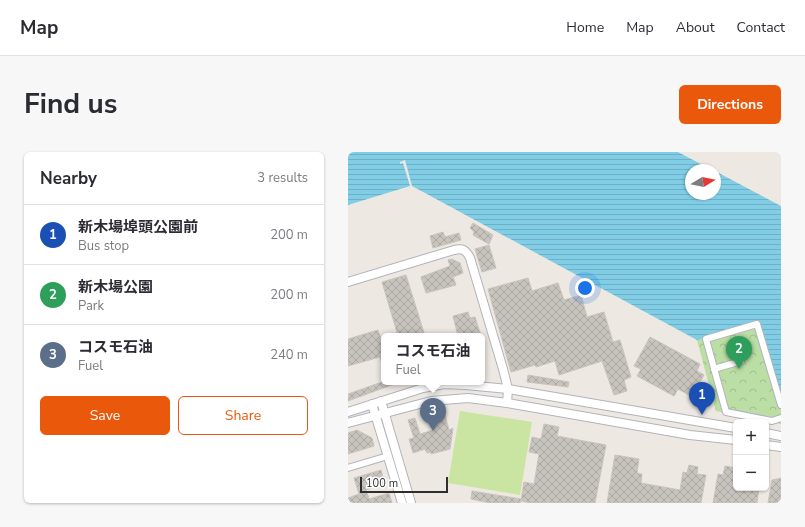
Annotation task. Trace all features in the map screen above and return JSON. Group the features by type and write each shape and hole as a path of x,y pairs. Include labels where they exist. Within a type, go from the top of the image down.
{"street":[{"path":"348,282 454,250 464,250 470,258 508,389 507,403"},
{"path":"781,405 757,324 706,339 726,412 772,421 781,418"},
{"path":"714,369 741,361"},
{"path":"348,412 423,388 439,385"},
{"path":"466,385 508,389 733,427"},
{"path":"348,423 431,401 468,398 507,403 690,435 733,440"},
{"path":"381,401 411,503"},
{"path":"372,404 402,503"},
{"path":"769,434 781,436"},
{"path":"769,445 781,447"},
{"path":"348,468 388,456"}],"green space":[{"path":"758,322 781,397 781,424 769,422 769,419 756,419 716,411 697,340"},
{"path":"460,411 532,422 520,495 448,483"}],"water":[{"path":"348,152 678,152 701,164 685,164 685,200 721,200 721,174 781,206 781,397 758,322 697,340 412,186 405,160 400,162 400,164 403,163 410,186 348,205"}],"building":[{"path":"473,223 493,235 489,244 473,235 474,232 470,228"},
{"path":"443,232 445,237 459,233 461,240 433,248 430,236"},
{"path":"489,245 496,268 482,272 475,249"},
{"path":"452,259 460,263 463,273 453,277 456,285 426,293 421,277 450,266 448,260"},
{"path":"406,275 424,333 397,333 382,282"},
{"path":"528,278 532,291 558,283 564,300 581,295 587,317 604,312 613,342 620,340 631,377 624,380 627,391 614,395 602,361 559,375 555,361 536,367 535,365 511,372 488,289"},
{"path":"468,312 470,318 475,317 480,333 457,333 453,316"},
{"path":"378,330 381,339 381,360 380,357 348,366 348,339"},
{"path":"650,337 700,364 697,371 704,375 700,382 706,385 698,400 678,389 674,396 637,376 641,369 634,366"},
{"path":"528,375 569,382 568,387 527,382"},
{"path":"381,382 381,385 392,385 348,401 348,394"},
{"path":"444,411 449,430 453,428 450,449 431,454 431,452 427,453 425,449 413,453 409,439 414,438 408,420 415,418 420,434 434,430 429,413"},
{"path":"544,424 559,427 557,436 606,445 595,503 531,503 521,501 524,482 534,484 539,454 529,452 532,437 541,439"},
{"path":"357,430 372,438 374,446 348,454 348,433"},
{"path":"615,455 639,459 637,473 642,474 641,483 680,490 683,472 687,473 689,465 698,467 697,474 706,475 701,503 607,503"},
{"path":"725,466 733,467 733,491 759,491 757,503 713,503 718,474 723,475"},
{"path":"381,470 385,484 366,490 369,499 389,493 392,503 348,503 348,498 359,494 354,478"},
{"path":"781,478 781,503 768,503 772,480"},
{"path":"472,491 521,499 520,503 490,503 471,499"}],"place":[{"name":"新木場公園","path":"739,369"},
{"name":"新木場埠頭公園前","path":"702,415"},
{"name":"コスモ石油","path":"433,431"}]}
